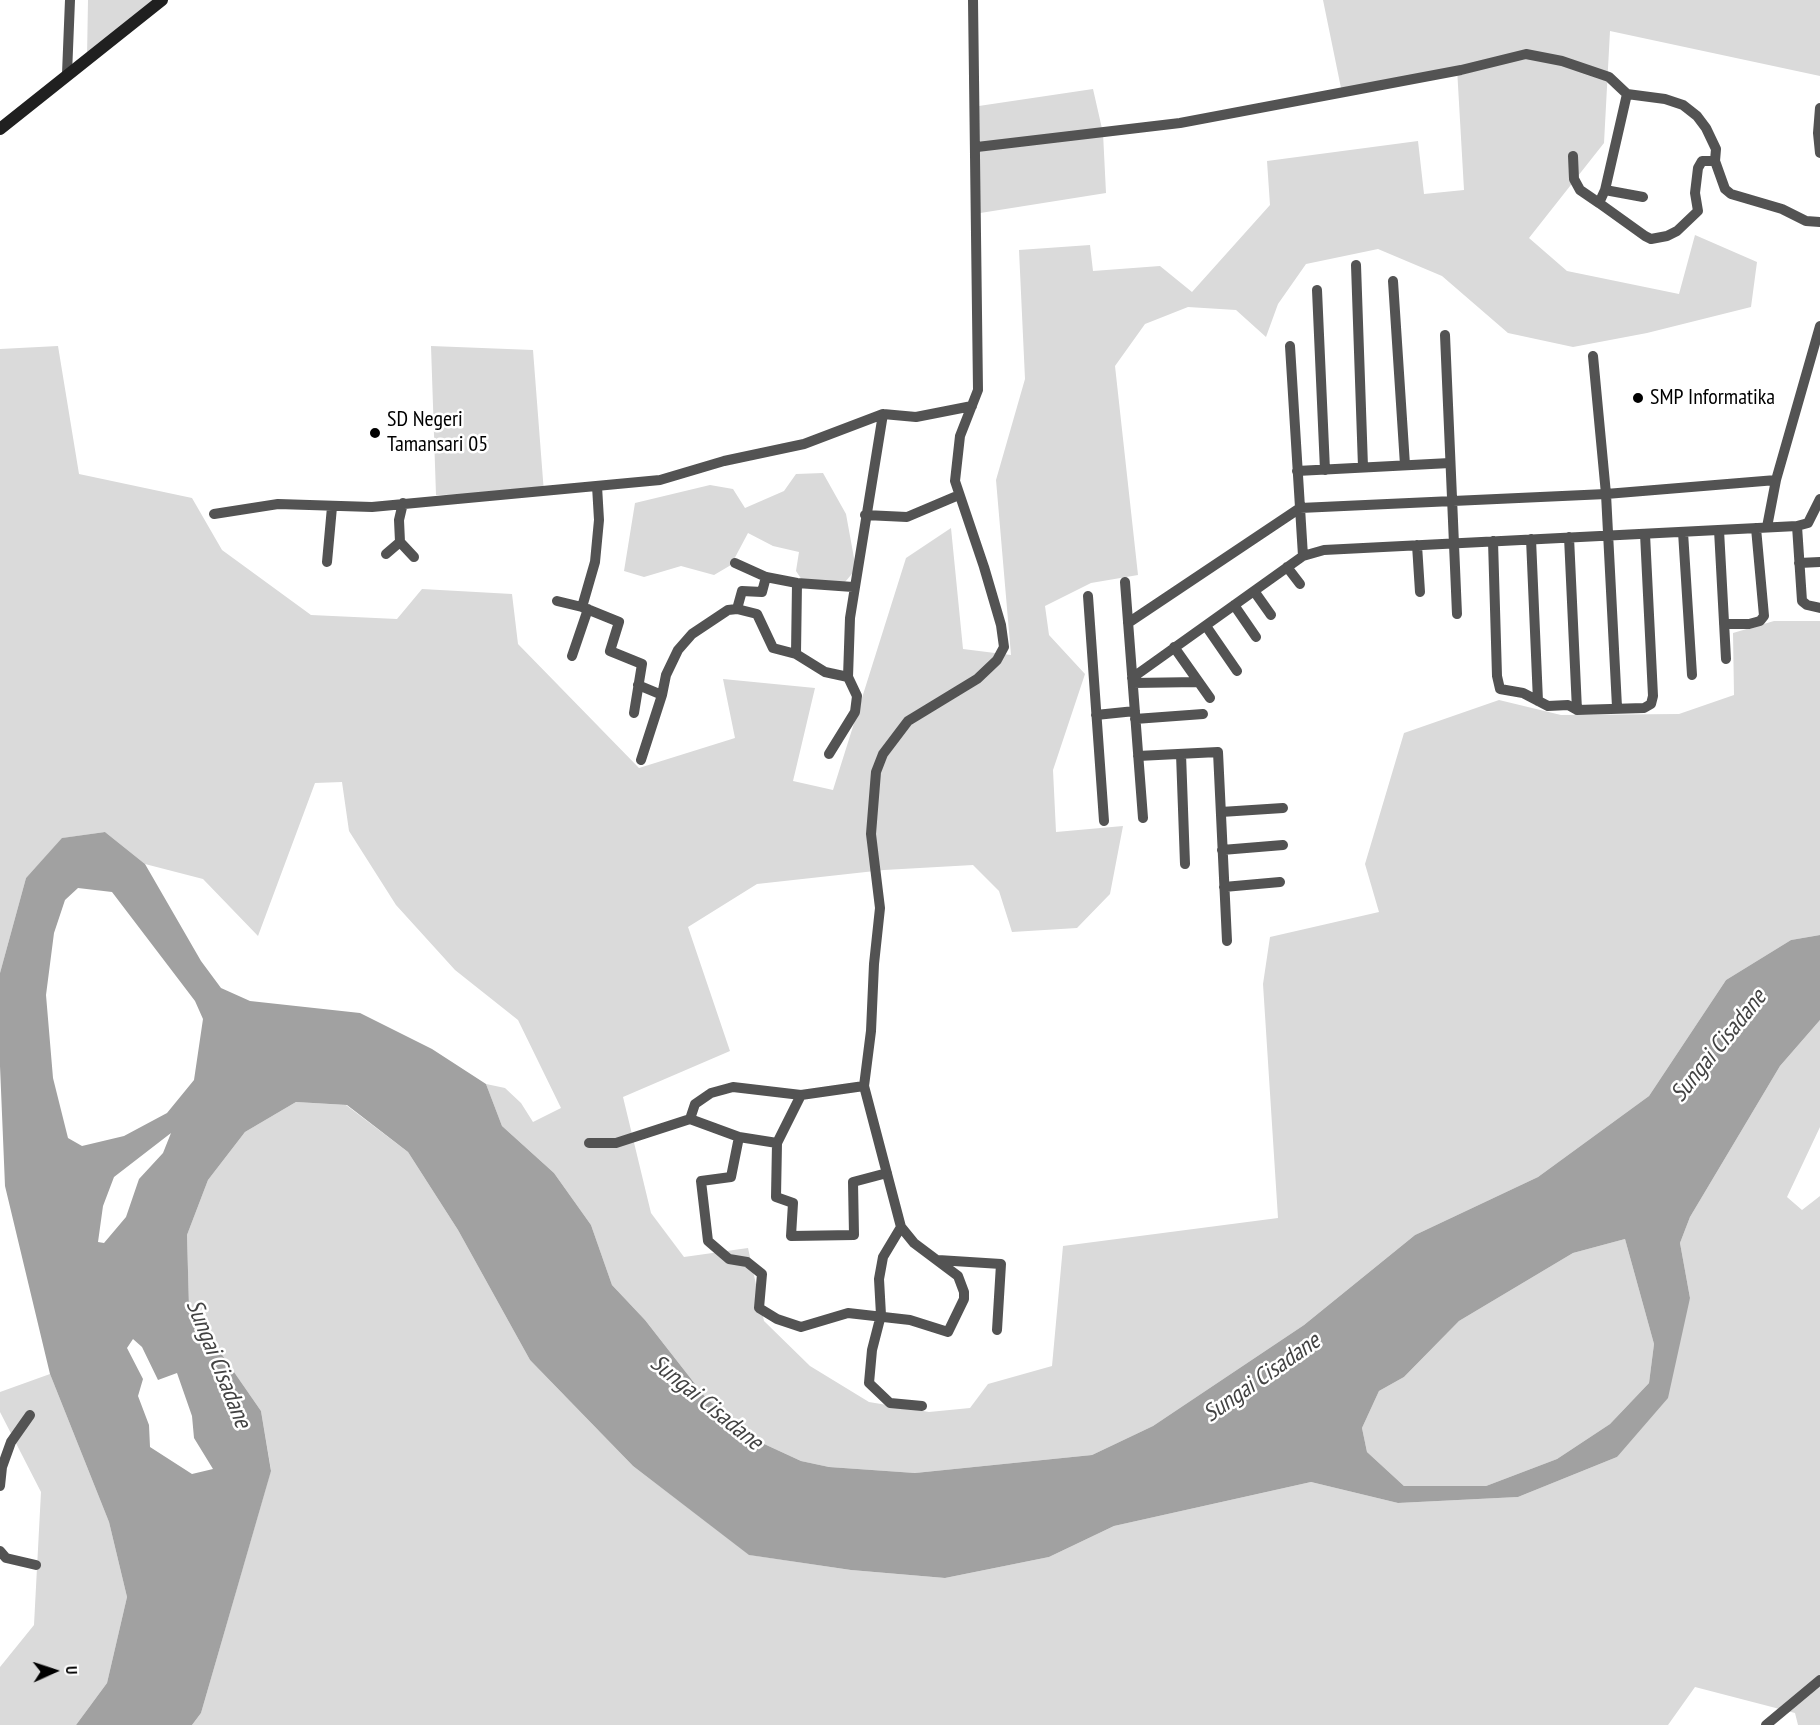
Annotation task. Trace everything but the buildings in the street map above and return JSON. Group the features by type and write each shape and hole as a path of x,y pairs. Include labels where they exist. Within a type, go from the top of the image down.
{"main road":[{"path":"0,129 162,0"}],"street":[{"path":"67,74 70,0"},
{"path":"739,1137 731,1178 701,1181 708,1241 729,1259 747,1262 762,1274 759,1308 777,1319 801,1327 848,1313 909,1320 948,1332 964,1299 964,1292 958,1276 914,1243 901,1227 864,1086 880,908 871,834 876,772 883,754 908,721 977,679 996,660 1004,647 984,567 955,481 960,436 978,390 977,147 973,0"},
{"path":"977,147 1180,123 1461,70 1526,54 1562,61 1609,77 1627,94 1665,99 1683,105 1706,128 1716,149 1715,161 1722,183 1731,194 1782,209 1806,221 1820,222"},
{"path":"1599,203 1605,190 1627,94"},
{"path":"1820,108 1818,133 1820,153"},
{"path":"1573,156 1571,174 1576,184 1599,203 1652,239 1677,231 1698,211 1695,193 1698,168 1702,161 1715,161"},
{"path":"1605,190 1643,197"},
{"path":"1356,264 1363,467"},
{"path":"1393,281 1405,465"},
{"path":"1317,290 1325,470"},
{"path":"1724,624 1749,624 1760,621 1764,616 1761,528 1820,326"},
{"path":"1445,335 1457,614"},
{"path":"1290,346 1303,556"},
{"path":"1593,356 1606,494 1606,536 1617,707"},
{"path":"214,514 278,504 372,507 660,480 724,461 804,444 883,414 916,417 972,406"},
{"path":"829,754 855,712 857,696 848,677 853,587 883,414"},
{"path":"1297,471 1450,463"},
{"path":"1128,623 1300,508 1606,494 1776,480"},
{"path":"572,656 595,562 599,520 597,486"},
{"path":"865,515 907,517 958,495"},
{"path":"1808,523 1820,502"},
{"path":"403,503 399,520 400,542 414,557"},
{"path":"327,562 332,507"},
{"path":"1132,680 1174,647 1303,556 1324,550 1820,524"},
{"path":"1797,526 1802,601 1807,605 1820,608"},
{"path":"1719,530 1726,659"},
{"path":"1683,532 1692,675"},
{"path":"1493,541 1500,689 1523,693 1548,706 1568,705 1577,710 1617,707 1644,708 1652,704 1645,534"},
{"path":"1569,537 1577,710"},
{"path":"1531,539 1538,701"},
{"path":"386,554 400,542"},
{"path":"1417,545 1420,592"},
{"path":"1799,563 1820,562"},
{"path":"735,563 765,577 797,583 853,587"},
{"path":"1287,567 1300,584"},
{"path":"737,609 742,591 762,592 765,577"},
{"path":"1125,582 1143,818"},
{"path":"796,654 797,583"},
{"path":"1254,591 1271,615"},
{"path":"1088,596 1104,821"},
{"path":"557,601 585,608 620,622 610,651 642,664 634,713"},
{"path":"1234,605 1256,637"},
{"path":"641,760 662,695 666,675 678,650 692,634 728,610 737,609 757,614 773,648 796,654 825,672 848,677"},
{"path":"1206,626 1237,671"},
{"path":"1174,647 1210,698"},
{"path":"1132,680 1198,682"},
{"path":"638,685 662,695"},
{"path":"1096,715 1203,714"},
{"path":"1138,756 1218,752 1227,940"},
{"path":"1181,754 1185,864"},
{"path":"1221,812 1283,808"},
{"path":"1222,850 1283,845"},
{"path":"1224,887 1281,882"},
{"path":"690,1119 695,1104 711,1093 733,1087 801,1095 864,1086"},
{"path":"801,1095 777,1143 776,1197 793,1203 791,1236 854,1234 853,1182 887,1173"},
{"path":"589,1143 616,1143 690,1119 739,1137 777,1143"},
{"path":"901,1227 883,1257 879,1279 881,1315 872,1350 869,1383 890,1403 922,1406"},
{"path":"938,1260 1001,1264 997,1330"},
{"path":"0,1486 2,1467 11,1442 30,1415"},
{"path":"0,1551 6,1558 36,1565"},
{"path":"1766,1725 1820,1680"}],"shaded area":[{"path":"88,0 164,0 87,58"},
{"path":"1323,0 1820,0 1820,76 1610,31 1604,143 1529,238 1567,271 1679,294 1695,235 1757,262 1751,307 1647,333 1573,347 1508,333 1442,276 1378,249 1306,264 1278,304 1266,337 1236,310 1188,307 1145,324 1115,366 1138,575 1091,583 1045,606 1049,635 1085,674 1053,770 1056,832 1123,826 1110,894 1077,928 1012,932 999,891 973,865 884,870 757,884 688,927 730,1051 623,1097 651,1213 684,1257 748,1248 764,1321 810,1366 869,1402 929,1412 970,1408 988,1384 1052,1366 1063,1246 1278,1218 1263,984 1270,937 1379,912 1365,864 1404,733 1499,700 1561,715 1679,714 1734,695 1733,633 1774,621 1820,621 1820,935 1791,940 1726,980 1649,1096 1538,1177 1415,1235 1304,1325 1153,1426 1092,1455 915,1473 829,1467 801,1461 762,1443 706,1398 645,1320 612,1285 591,1225 554,1173 502,1126 486,1084 505,1088 521,1103 533,1122 561,1108 518,1020 455,970 396,905 349,831 342,782 315,783 258,936 203,879 145,864 105,832 63,838 26,878 0,973 0,349 58,346 79,474 192,498 222,550 311,615 397,619 422,589 512,594 518,644 639,768 735,738 723,679 815,688 793,781 833,790 906,558 951,528 963,649 1011,655 996,480 1025,379 1019,250 1090,245 1093,271 1160,266 1192,292 1270,205 1267,161 1418,141 1424,194 1464,190 1457,68 1341,88"},
{"path":"1093,89 1103,133 1106,193 974,214 972,107"},
{"path":"431,346 533,350 544,493 436,495"},
{"path":"823,473 846,514 856,569 840,588 806,586 796,571 799,552 773,546 748,533 731,565 714,575 681,566 644,577 624,571 635,503 710,485 733,489 745,508 784,491 796,474"},
{"path":"1820,1020 1820,1127 1787,1197 1802,1210 1820,1196 1820,1725 1798,1725 1795,1713 1695,1687 1668,1725 192,1725 201,1713 271,1470 261,1411 189,1307 187,1235 208,1180 245,1132 296,1102 346,1105 408,1152 458,1230 530,1360 633,1466 750,1555 851,1570 945,1578 1049,1557 1114,1526 1311,1482 1398,1503 1518,1497 1617,1457 1690,1298 1680,1243 1690,1217 1780,1066"},
{"path":"1625,1239 1654,1344 1649,1383 1610,1424 1557,1459 1486,1486 1404,1486 1367,1452 1362,1428 1379,1391 1404,1377 1459,1321 1573,1253"},
{"path":"50,1374 109,1522 127,1597 107,1683 76,1725 0,1725 0,1667 34,1625 41,1492 0,1412 0,1392"}],"water":[{"name":"Sungai Cisadane","path":"105,832 145,864 201,961 221,988 250,1001 360,1013 432,1049 486,1084 502,1126 554,1173 591,1225 612,1285 645,1320 706,1398 762,1443 801,1461 829,1467 915,1473 1092,1455 1153,1426 1304,1325 1415,1235 1538,1177 1649,1096 1726,980 1791,940 1820,935 1820,1020 1780,1066 1690,1217 1680,1243 1690,1298 1668,1398 1617,1457 1518,1497 1398,1503 1311,1482 1114,1526 1049,1557 945,1578 851,1570 749,1555 633,1466 530,1360 458,1230 408,1152 347,1105 296,1102 245,1132 208,1180 187,1235 189,1307 261,1411 271,1471 201,1713 192,1725 76,1725 107,1683 127,1597 109,1522 50,1374 5,1186 0,1066 0,973 26,878 62,838","holes":["78,888 112,892 195,1001 203,1019 194,1080 167,1113 124,1136 82,1146 68,1138 53,1078 46,995 54,933 65,900","171,1133 163,1153 139,1179 126,1217 104,1243 98,1242 103,1206 114,1177","1625,1239 1654,1344 1649,1383 1610,1424 1557,1459 1486,1486 1404,1486 1367,1452 1362,1428 1379,1391 1404,1377 1459,1321 1573,1253","133,1339 142,1347 158,1380 177,1373 192,1416 194,1438 213,1469 192,1474 150,1447 149,1425 138,1396 143,1379 127,1348"]}],"place":[{"name":"SMP Informatika","path":"1638,398"},
{"name":"SD Negeri Tamansari 05","path":"375,433"}]}
